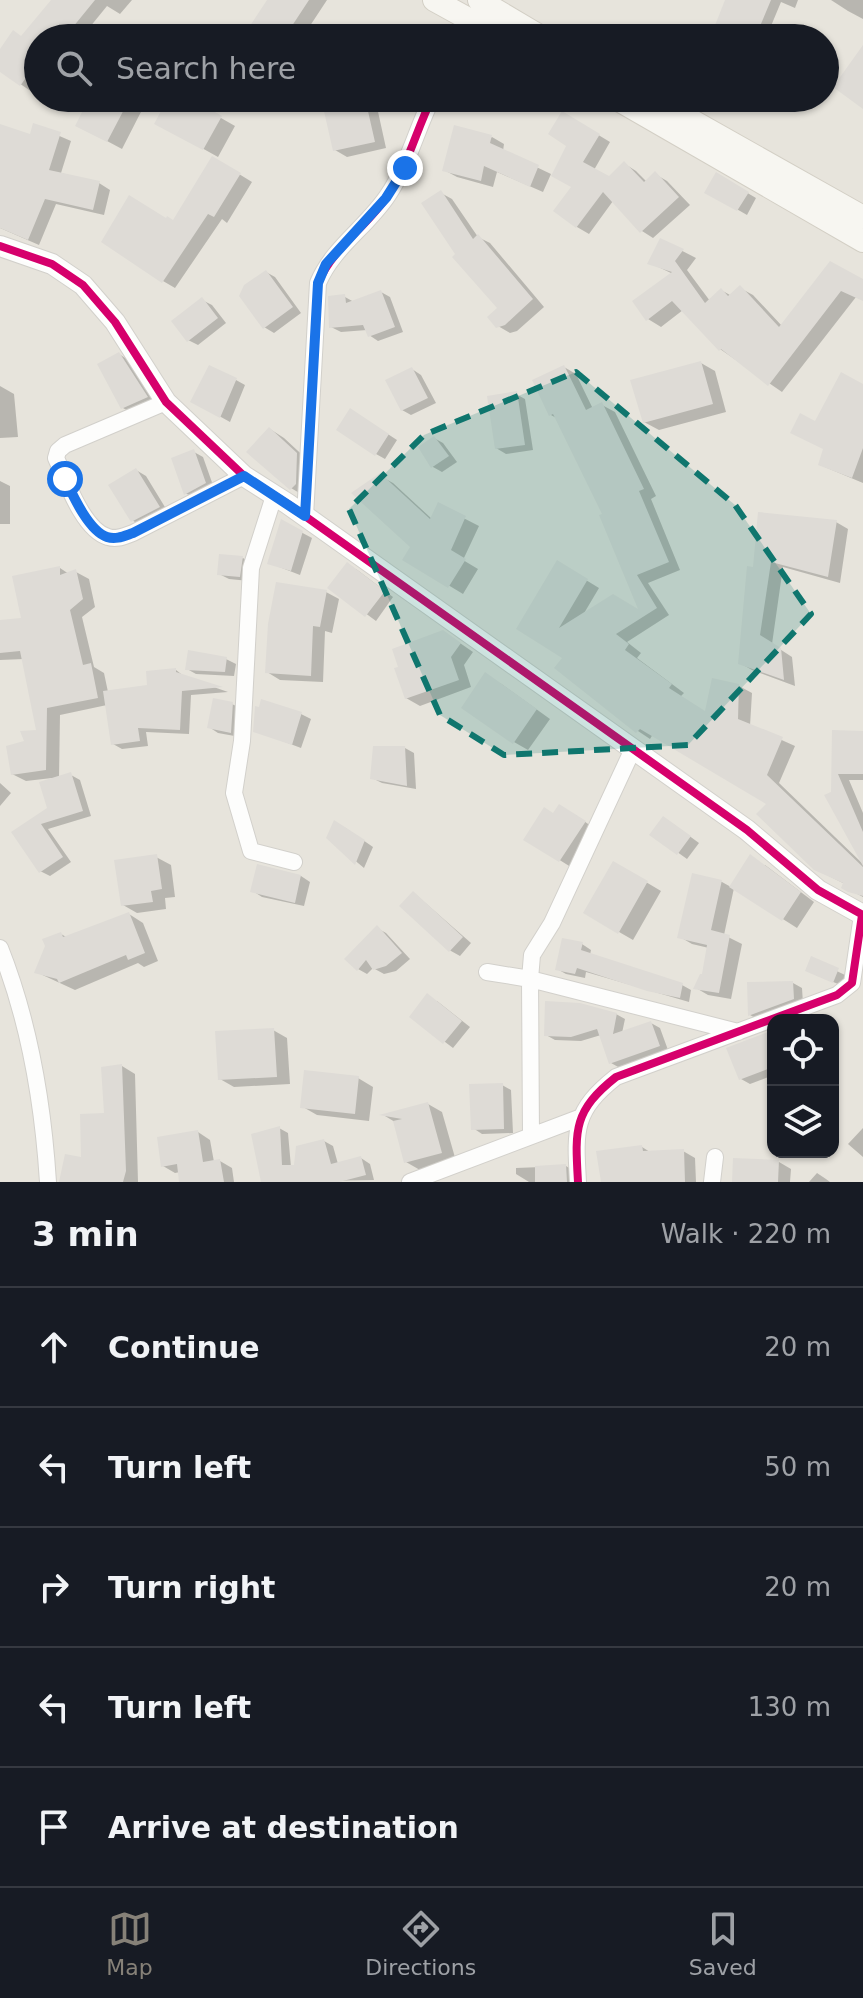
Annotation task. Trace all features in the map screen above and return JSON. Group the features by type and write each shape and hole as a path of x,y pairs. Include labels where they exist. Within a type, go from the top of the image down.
{"main road":[{"path":"434,0 471,20"},
{"path":"639,112 863,241"},
{"path":"677,112 863,217"}],"street":[{"path":"305,516 318,283 326,264 392,188 405,168 427,112"},
{"path":"0,246 52,264 83,285 115,322 166,402 244,476 747,830 818,890 863,915 856,966 857,988 616,1077 593,1095 579,1118 576,1153 578,1182"},
{"path":"166,402 65,445 58,451 56,458 75,501 98,532 117,538 133,533 244,476"},
{"path":"274,496 251,568 242,741 234,793 251,851 294,862"},
{"path":"531,1136 532,955 552,923 633,749"},
{"path":"0,948 15,987 32,1059 48,1182"},
{"path":"487,972 530,979 738,1032"},
{"path":"410,1182 579,1118"},
{"path":"712,1182 715,1157"},
{"path":"460,1182 462,1162"}],"highlighted area":[{"path":"576,372 735,505 811,614 688,745 504,755 440,715 349,509 424,435"}],"shaded area":[{"path":"0,0 863,0 863,1182 0,1182"}],"building":[{"path":"51,0 95,0 75,24 31,24"},
{"path":"267,0 309,0 293,24 251,24"},
{"path":"725,0 771,0 761,24 716,24"},
{"path":"13,30 21,36 24,32 24,80 20,86 0,72 0,49"},
{"path":"863,45 863,109 839,91 839,79"},
{"path":"82,112 123,112 107,142 75,126"},
{"path":"160,112 215,112 222,116 203,150 154,124"},
{"path":"324,112 368,112 375,142 333,151"},
{"path":"564,112 600,134 583,162 609,176 624,161 644,182 655,171 679,197 640,233 603,192 576,228 553,211 571,187 551,176 566,146 548,134"},
{"path":"33,123 61,132 49,170 100,181 93,210 45,199 28,240 0,228 0,124 30,134"},
{"path":"454,125 492,135 490,143 539,165 530,187 484,166 481,181 442,171"},
{"path":"212,156 241,173 214,217 208,214 162,283 101,242 129,195 173,220"},
{"path":"716,172 749,192 737,211 704,193"},
{"path":"441,190 473,239 478,234 533,299 505,325 496,328 487,317 497,308 452,257 455,254 421,203"},
{"path":"660,238 684,249 675,261 705,303 721,288 728,296 740,285 779,327 830,261 863,279 863,301 841,291 768,386 721,349 719,351 672,301 646,321 632,301 672,272 647,264"},
{"path":"266,270 293,307 263,329 239,296 244,285"},
{"path":"381,290 395,327 368,337 363,325 329,328 328,296 345,294 346,303"},
{"path":"202,297 218,318 187,342 171,321"},
{"path":"119,352 148,397 121,409 97,364"},
{"path":"701,361 713,404 643,423 630,380"},
{"path":"209,365 237,378 220,418 190,402"},
{"path":"564,365 586,410 602,402 644,489 639,491 669,562 637,575 657,608 616,634 629,644 625,650 672,684 669,688 705,711 712,678 739,684 738,719 783,737 767,775 863,867 863,896 848,892 841,888 843,883 814,870 756,814 766,804 640,729 636,733 554,668 562,658 516,629 557,560 588,579 559,628 613,594 638,609 599,515 602,514 553,414 549,416 532,380"},
{"path":"412,367 428,398 401,411 385,380"},
{"path":"841,372 863,384 863,448 852,478 818,465 823,449 790,433 800,413 815,421"},
{"path":"517,391 525,445 495,449 487,396"},
{"path":"350,408 389,434 375,456 336,430"},
{"path":"269,427 297,453 296,484 290,490 246,452"},
{"path":"434,436 449,456 431,468 418,447"},
{"path":"194,449 206,483 184,495 171,458"},
{"path":"136,468 160,507 131,522 108,485"},
{"path":"380,473 430,519 438,502 466,516 451,550 466,559 448,588 402,560 410,547 351,493"},
{"path":"758,512 837,520 828,577 771,562 760,635 781,648 784,680 738,664 747,566 753,567"},
{"path":"281,519 303,531 291,571 267,564"},
{"path":"219,554 243,556 240,577 217,575"},
{"path":"347,562 385,591 365,617 327,588"},
{"path":"60,566 60,575 76,569 83,599 70,610 83,665 91,663 98,698 47,708 46,770 11,775 6,746 24,741 20,731 36,730 20,651 0,653 0,620 21,618 12,576"},
{"path":"276,582 327,590 320,627 313,626 311,676 265,673 268,624"},
{"path":"443,630 461,643 451,657 459,680 405,699 394,668 398,667 392,649"},
{"path":"188,650 227,657 225,672 185,670"},
{"path":"176,668 176,672 223,687 182,691 180,730 138,728 140,741 111,745 103,691 147,685 146,671"},
{"path":"485,672 537,709 513,744 461,708"},
{"path":"213,698 233,702 231,733 207,728"},
{"path":"261,699 302,712 292,745 253,732 255,706 259,707"},
{"path":"832,730 863,731 863,774 838,774 863,832 863,866 824,795 831,792"},
{"path":"373,746 405,746 407,786 370,779"},
{"path":"71,772 83,811 41,824 63,857 39,873 11,832 47,808 39,782"},
{"path":"559,804 586,821 559,862 523,840 544,807 553,813"},
{"path":"663,816 691,836 677,855 649,835"},
{"path":"334,820 365,840 355,865 326,838"},
{"path":"157,854 162,889 151,891 153,902 121,906 114,860"},
{"path":"750,854 801,892 782,921 729,887"},
{"path":"613,861 648,881 618,934 583,913"},
{"path":"257,864 301,875 295,903 250,892"},
{"path":"692,873 722,880 711,930 730,935 719,993 693,989 702,974 707,945 677,938"},
{"path":"413,891 463,937 449,952 399,906"},
{"path":"129,912 145,953 128,960 126,955 59,983 57,979 34,973 45,946 42,939 61,932 63,937"},
{"path":"377,925 402,953 386,966 373,970 366,960 357,971 344,959"},
{"path":"562,938 583,942 581,950 683,983 680,998 647,991 577,968 575,974 555,970"},
{"path":"811,956 839,968 833,983 805,971"},
{"path":"793,981 794,999 748,1016 747,982"},
{"path":"427,993 462,1021 443,1044 409,1017"},
{"path":"545,1001 580,1003 617,1013 613,1034 651,1021 660,1046 609,1064 597,1029 571,1037 544,1036"},
{"path":"274,1028 277,1077 218,1080 215,1031"},
{"path":"767,1032 767,1069 739,1080 726,1048"},
{"path":"122,1064 126,1171 123,1182 59,1182 65,1154 81,1157 80,1114 104,1113 101,1067"},
{"path":"304,1070 359,1076 355,1114 300,1108"},
{"path":"503,1083 504,1129 471,1130 469,1084"},
{"path":"428,1102 442,1153 404,1163 393,1121 402,1119 379,1115"},
{"path":"280,1126 282,1165 294,1165 296,1146 324,1139 331,1164 361,1156 366,1175 339,1182 261,1182 251,1134"},
{"path":"198,1130 203,1162 220,1159 224,1182 179,1182 177,1164 161,1167 157,1137"},
{"path":"642,1145 643,1151 684,1149 685,1182 601,1182 596,1151"},
{"path":"733,1158 779,1160 778,1182 732,1182"},
{"path":"566,1164 567,1182 535,1182 535,1166"}],"cycle path":[{"path":"305,516 318,283 332,259 388,195 426,112"},
{"path":"0,246 52,264 83,285 115,322 166,402 244,476 288,504 747,830 818,890 863,915"},
{"path":"578,1182 577,1135 580,1123 584,1111 602,1089 616,1077 837,995 852,983 862,915"}],"route":[{"path":"65,479 75,501 98,532 107,537 117,538 133,533 244,476 305,516 318,283 326,264 386,198 405,168"}]}
